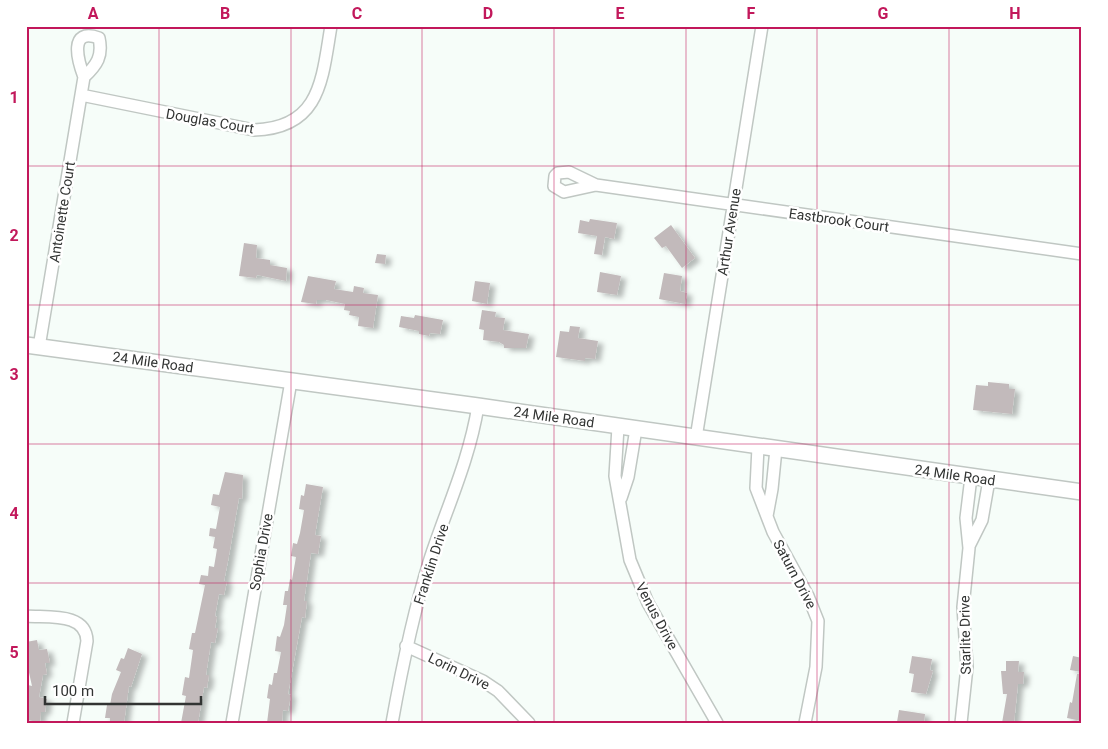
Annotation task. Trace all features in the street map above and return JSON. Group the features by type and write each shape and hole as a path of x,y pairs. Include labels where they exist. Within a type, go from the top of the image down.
{"street":[{"name":"Douglas Court","path":"81,95 254,130 280,127 301,115 317,94 331,26"},
{"name":"Arthur Avenue","path":"696,438 762,26"},
{"name":"Antoinette Court","path":"33,346 84,77"},
{"name":"Eastbrook Court","path":"596,185 1082,254"},
{"name":"24 Mile Road","path":"33,346 478,406 1082,492"},
{"name":"Sophia Drive","path":"232,723 291,381"},
{"name":"Franklin Drive","path":"392,723 406,646 430,558 460,482 478,406"},
{"name":"Venus Drive","path":"618,427 615,476 621,500 626,540 640,586 717,723"},
{"name":"Venus Drive","path":"621,500 628,477 636,429"},
{"name":"Saturn Drive","path":"758,447 756,488 776,538 808,596 818,621 816,667 805,723"},
{"path":"766,516 772,489 776,449"},
{"name":"Starlite Drive","path":"961,723 967,667 963,607 968,548 966,518 971,477"},
{"name":"Starlite Drive","path":"968,548 982,520 989,480"},
{"path":"26,616 71,619 81,624 87,632 73,723"},
{"name":"Lorin Drive","path":"406,646 483,681 498,691 529,723"}],"building":[{"path":"590,219 617,223 614,239 605,237 602,255 594,254 597,236 578,233 580,220 589,222"},
{"path":"671,225 695,258 682,268 666,246 662,248 654,238"},
{"path":"244,243 257,245 256,258 270,260 270,265 287,268 286,281 257,275 256,278 239,276"},
{"path":"377,254 386,255 385,264 375,263"},
{"path":"600,272 621,276 617,295 597,292"},
{"path":"664,273 682,276 680,291 687,293 685,304 659,299"},
{"path":"308,276 336,281 334,289 353,292 354,286 364,288 363,293 378,295 373,328 358,326 359,317 349,315 350,311 344,310 345,304 326,300 317,300 316,304 301,302"},
{"path":"475,281 490,283 487,304 472,301"},
{"path":"482,310 496,312 495,317 505,318 503,330 529,334 526,348 504,348 504,345 499,342 483,340 484,330 479,329"},
{"path":"415,315 443,320 440,334 430,333 429,336 419,334 419,331 399,327 401,316 414,318"},
{"path":"570,326 580,327 578,338 598,341 595,359 585,358 585,361 556,357 560,331 569,332"},
{"path":"988,382 1009,384 1009,389 1015,389 1012,414 973,410 976,385 988,386"},
{"path":"225,472 243,475 242,499 239,498 224,581 227,581 224,595 219,594 215,616 217,617 215,628 218,628 215,643 211,642 206,675 209,675 207,688 204,687 198,723 181,723 186,696 182,695 185,677 189,678 193,650 189,649 192,633 195,633 205,585 199,584 201,575 208,576 209,566 214,567 217,549 213,548 215,537 209,536 210,528 216,529 220,507 211,505 213,494 219,495"},
{"path":"306,484 323,487 315,535 321,536 318,554 311,553 304,601 307,601 305,618 302,617 288,694 291,695 288,711 283,710 282,723 267,723 270,699 267,698 269,684 272,685 274,673 277,673 281,652 275,651 277,636 280,637 284,625 287,605 283,605 285,591 288,591 290,579 292,580 296,557 291,556 293,543 297,544 300,533 304,510 299,509 301,495 304,496"},
{"path":"37,640 39,650 47,649 50,663 45,663 47,674 43,675 39,697 47,699 45,712 41,712 40,722 26,720 28,685 32,686 26,659 26,642"},
{"path":"128,648 142,654 131,687 129,686 124,723 110,723 110,718 105,718 107,705 110,705 112,694 121,672 116,670 121,658 124,659"},
{"path":"912,656 932,659 930,670 933,671 926,694 911,692 914,674 909,673"},
{"path":"1073,656 1082,658 1082,672 1070,670"},
{"path":"1006,661 1019,661 1018,672 1024,672 1023,684 1018,684 1014,723 1002,723 1007,694 1003,694 1001,671 1006,671"},
{"path":"1077,674 1082,674 1082,721 1067,718 1070,702 1072,703"},
{"path":"899,710 925,714 924,723 897,722"}]}
